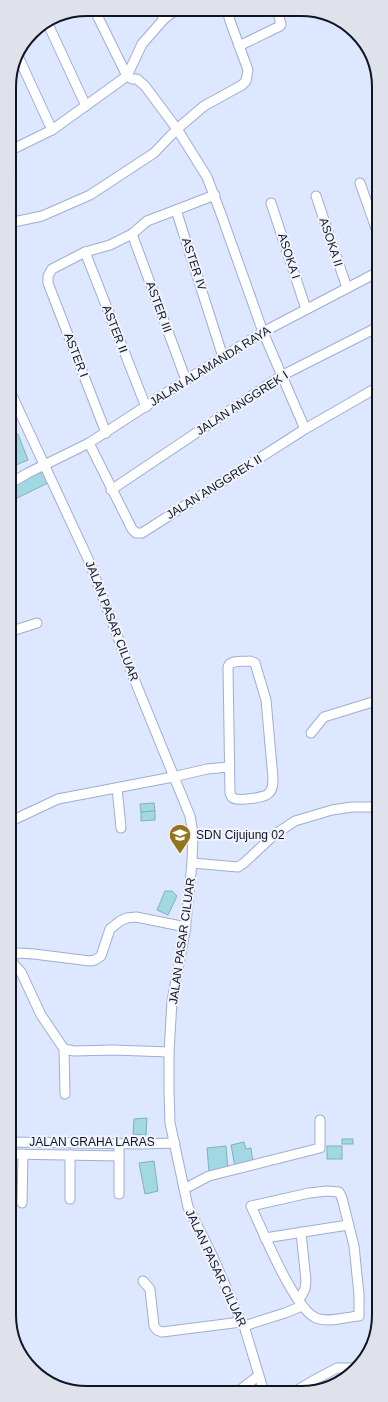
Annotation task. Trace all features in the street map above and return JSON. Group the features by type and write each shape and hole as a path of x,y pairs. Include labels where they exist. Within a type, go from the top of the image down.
{"street":[{"path":"97,16 127,76 137,80 145,86 177,129 207,178 215,195 262,332 305,429"},
{"path":"16,148 52,130 127,76 142,44 168,16"},
{"path":"16,222 42,216 90,195 154,153 177,129 204,106 242,85 246,81 248,70 238,46 229,16"},
{"path":"238,46 280,26 278,16"},
{"path":"50,27 86,106"},
{"path":"20,62 52,130"},
{"path":"360,183 372,217"},
{"path":"85,252 110,245 132,234 147,221 215,195"},
{"name":"ASOKA II","path":"316,196 347,288"},
{"name":"ASOKA I","path":"272,203 306,309"},
{"name":"ASTER IV","path":"176,210 224,357"},
{"name":"ASTER III","path":"132,234 186,380"},
{"name":"ASTER I","path":"85,252 52,269 48,276 48,283 106,433"},
{"name":"ASTER II","path":"85,252 146,407"},
{"name":"JALAN ALAMANDA RAYA","path":"16,480 106,433 262,332 372,275"},
{"name":"JALAN ANGGREK I","path":"112,490 281,376 372,330"},
{"name":"JALAN ANGGREK II","path":"89,443 132,529 136,533 142,533 305,429 372,391"},
{"name":"JALAN PASAR CILUAR","path":"16,404 89,561 128,664 190,816 193,833 192,863 186,927 172,1001 168,1090 170,1123 188,1207 213,1257 242,1324 262,1386"},
{"path":"16,630 38,623"},
{"path":"231,662 253,662 257,669 266,700 273,778 272,790 265,796 241,800 234,799 231,797 230,793 229,768 228,664 231,662"},
{"path":"311,733 324,717 372,702"},
{"path":"16,819 58,799 173,777 207,768 229,768"},
{"path":"117,788 121,828"},
{"path":"192,863 238,867 274,836 295,821 332,810 352,807 372,808"},
{"path":"16,954 34,954 90,961 101,956 110,929 120,921 127,918 136,917 186,927"},
{"path":"16,967 21,972 40,1015 64,1049 65,1094"},
{"path":"64,1049 74,1051 112,1050 169,1052"},
{"path":"184,1189 209,1176 320,1148 320,1120"},
{"name":"JALAN GRAHA LARAS","path":"16,1142 175,1143"},
{"path":"119,1143 119,1194"},
{"path":"16,1154 119,1156"},
{"path":"22,1203 23,1154"},
{"path":"70,1155 70,1199"},
{"path":"339,1192 342,1198 348,1225 354,1246 359,1295 359,1316 327,1319 315,1318 300,1303 289,1286 249,1203 309,1193 339,1192"},
{"path":"265,1238 348,1225"},
{"path":"300,1303 306,1281 301,1232"},
{"path":"143,1281 150,1289 154,1326 157,1330 162,1332 242,1324 300,1303"},
{"path":"304,1386 337,1368 348,1368"},
{"path":"244,1386 258,1376"}],"building":[{"path":"18,434 28,460 16,465 16,435"},
{"path":"44,469 50,482 16,499 16,483"},
{"path":"154,803 155,811 141,812 140,804"},
{"path":"155,811 155,820 141,821 141,812"},
{"path":"165,891 172,891 177,896 168,915 157,910"},
{"path":"147,1118 146,1135 133,1134 134,1119"},
{"path":"342,1139 353,1139 353,1144 342,1144"},
{"path":"244,1142 246,1149 251,1148 253,1163 235,1167 231,1145"},
{"path":"226,1146 228,1171 209,1172 207,1148"},
{"path":"327,1146 342,1146 342,1159 327,1159"},
{"path":"154,1161 158,1191 145,1194 139,1163"}],"place":[{"name":"SDN Cijujung 02","path":"180,854"}]}
